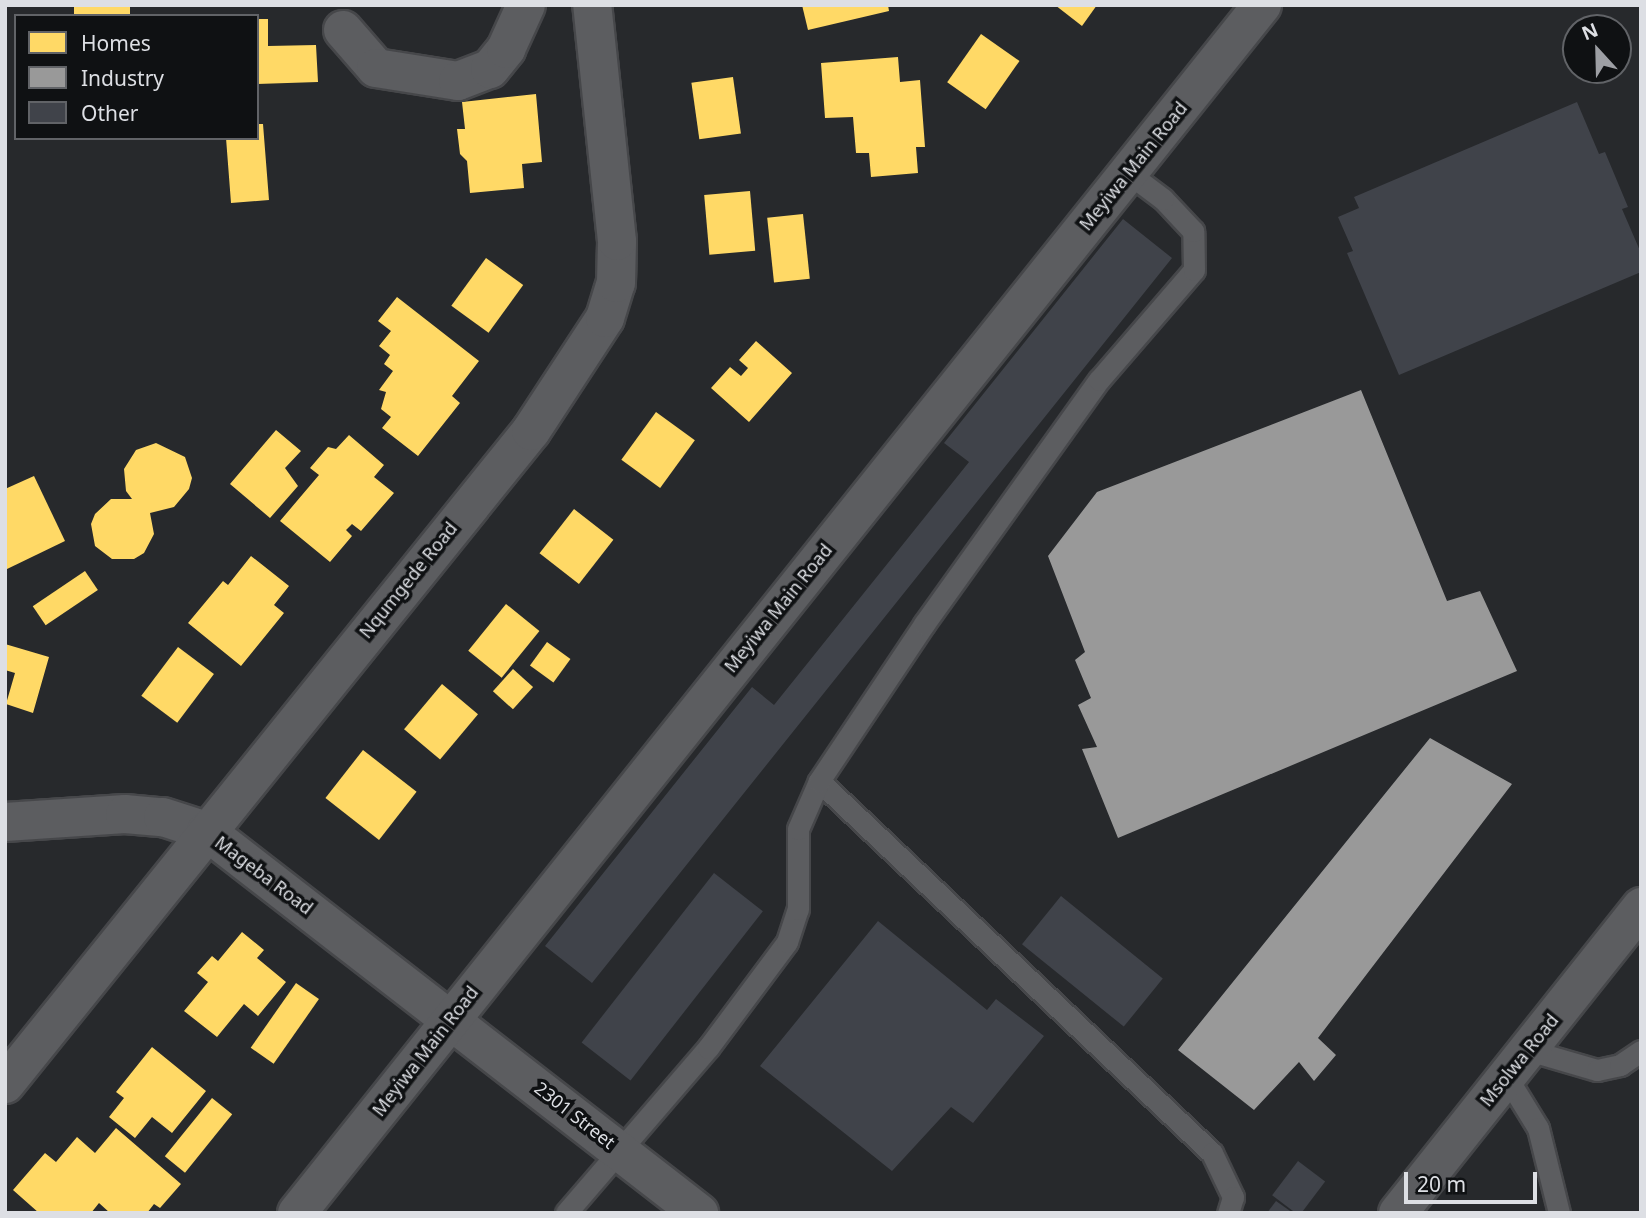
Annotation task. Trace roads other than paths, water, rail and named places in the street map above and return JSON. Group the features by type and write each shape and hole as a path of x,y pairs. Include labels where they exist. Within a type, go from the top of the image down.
{"street":[{"path":"343,30 376,68 458,81 491,69 506,49 526,5"},
{"name":"Nqumgede Road","path":"5,1084 206,831 531,431 605,318 616,282 617,241 592,5"},
{"name":"Meyiwa Main Road","path":"296,1213 1262,5"},
{"name":"Mageba Road","path":"5,822 125,814 163,817 206,831 451,1018"},
{"name":"Msolwa Road","path":"1398,1213 1641,907"},
{"name":"2301 Street","path":"451,1018 699,1213"}],"lane":[{"path":"566,1213 708,1048 787,942 798,909 798,829 819,780 924,624 1099,380 1194,270 1193,231 1163,198 1127,172"},
{"path":"819,780 1212,1153 1233,1196 1228,1213"},
{"path":"1559,1213 1538,1128 1517,1063 1597,1070 1620,1065 1641,1051"}]}
